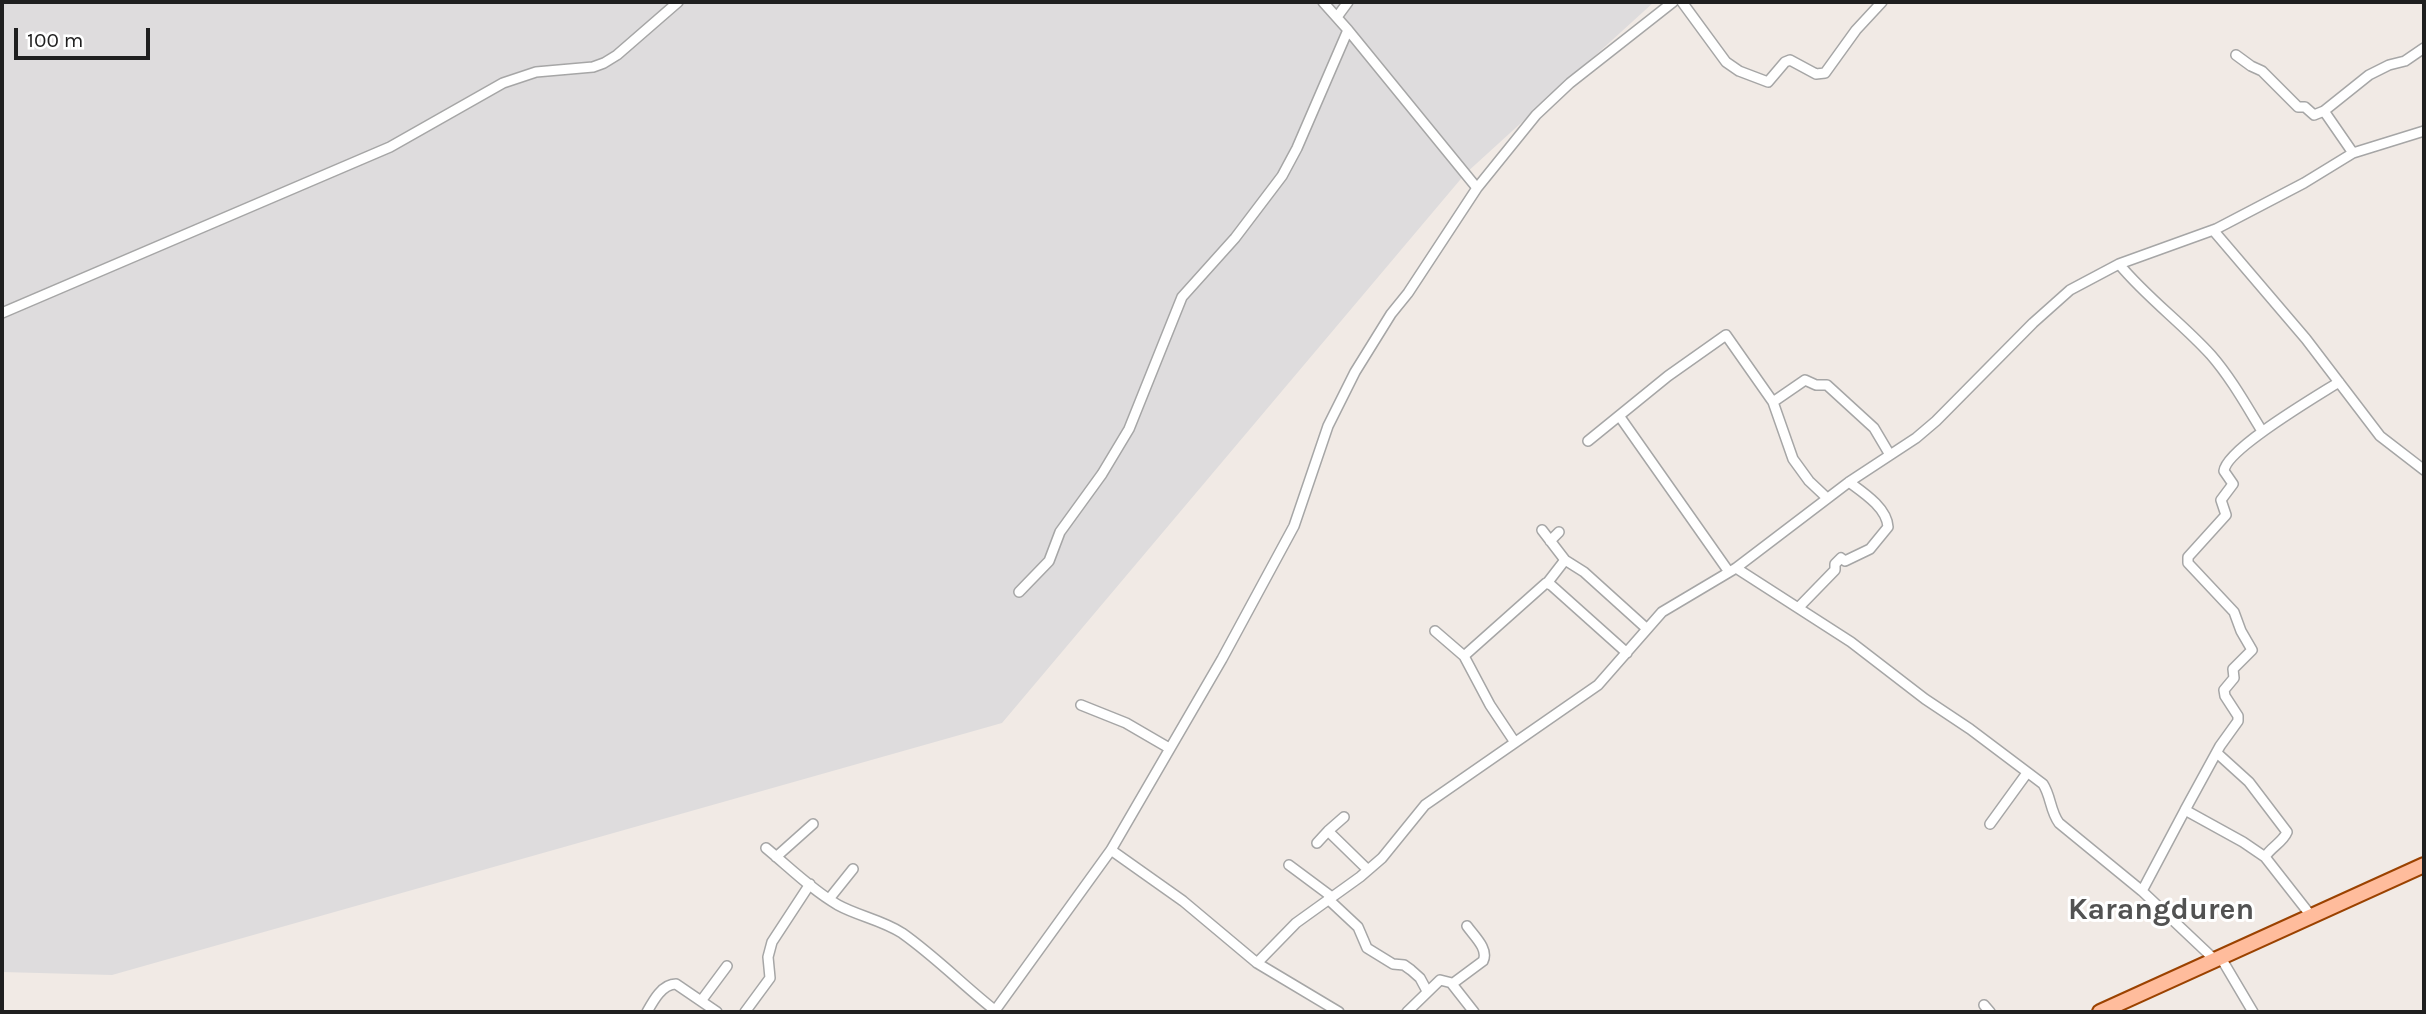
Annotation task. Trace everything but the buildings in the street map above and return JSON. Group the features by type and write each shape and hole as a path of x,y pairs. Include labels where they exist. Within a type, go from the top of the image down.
{"main road":[{"path":"2100,1012 2424,866"}],"street":[{"path":"2,313 390,147 503,83 537,72 593,67 604,63 678,2"},
{"path":"1323,2 1477,188"},
{"path":"1337,17 1348,2"},
{"path":"766,848 829,899 883,922 903,934 941,962 995,1012 1111,850 1235,635 1294,526 1328,426 1355,372 1391,314 1408,293 1477,188 1539,111 1570,83 1673,2"},
{"path":"1682,2 1726,62 1739,71 1768,82 1787,61 1793,61 1816,74 1825,73 1856,30 1882,2"},
{"path":"1019,593 1049,561 1060,532 1102,474 1129,429 1182,297 1235,238 1282,176 1297,148 1348,30"},
{"path":"2236,55 2262,71 2298,107 2305,107 2314,115 2324,111 2369,75 2405,61 2424,48"},
{"path":"2324,111 2353,153"},
{"path":"1256,963 1296,923 1382,858 1425,805 1598,685 1646,628 1672,604 1733,570 1827,498 1936,421 2068,291 2119,264 2213,230 2304,183 2353,153 2424,131"},
{"path":"2213,230 2306,338 2381,436 2424,470"},
{"path":"2119,264 2155,303 2190,333 2213,358 2262,431"},
{"path":"1588,441 1668,376 1726,335 1773,402 1793,459 1809,481 1827,498"},
{"path":"1773,402 1805,380 1816,385 1827,385 1874,428 1890,455"},
{"path":"2142,891 2238,719 2224,690 2234,678 2233,669 2252,650 2234,612 2188,563 2188,557 2226,515 2221,500 2233,482 2224,471 2225,465 2262,431 2339,382"},
{"path":"1620,417 1733,570 1798,607 1850,642 2046,787 2059,823 2142,891 2218,959 2253,1012"},
{"path":"1798,607 1835,570 1835,564 1840,558 1846,561 1870,549 1888,527 1886,517 1877,505 1849,482"},
{"path":"1542,530 1564,560 1575,565 1646,628"},
{"path":"1550,541 1559,532"},
{"path":"1464,656 1548,582 1564,560"},
{"path":"1548,582 1627,653"},
{"path":"1434,631 1464,656 1490,705 1514,741"},
{"path":"1081,705 1126,723 1169,748"},
{"path":"2217,753 2249,782 2287,832 2265,857"},
{"path":"1990,824 2027,773"},
{"path":"2185,810 2265,857 2312,917"},
{"path":"1317,843 1345,817"},
{"path":"776,857 813,824"},
{"path":"1328,831 1368,870"},
{"path":"1111,850 1183,901 1256,963 1339,1012"},
{"path":"1289,865 1330,898 1358,928 1367,948 1393,964 1404,965 1411,970 1420,978 1427,991"},
{"path":"829,899 853,869"},
{"path":"745,1012 770,978 768,957 772,942 810,884"},
{"path":"1452,983 1485,957 1485,950 1467,926"},
{"path":"701,1001 727,967"},
{"path":"1407,1012 1440,980 1452,983 1474,1012"},
{"path":"647,1012 665,987 671,984 676,984 718,1012"}],"shaded area":[{"path":"2,2 1654,2 1465,174 1002,723 112,975 2,972"}],"district":[{"name":"Karangduren","path":"2161,910"}]}
